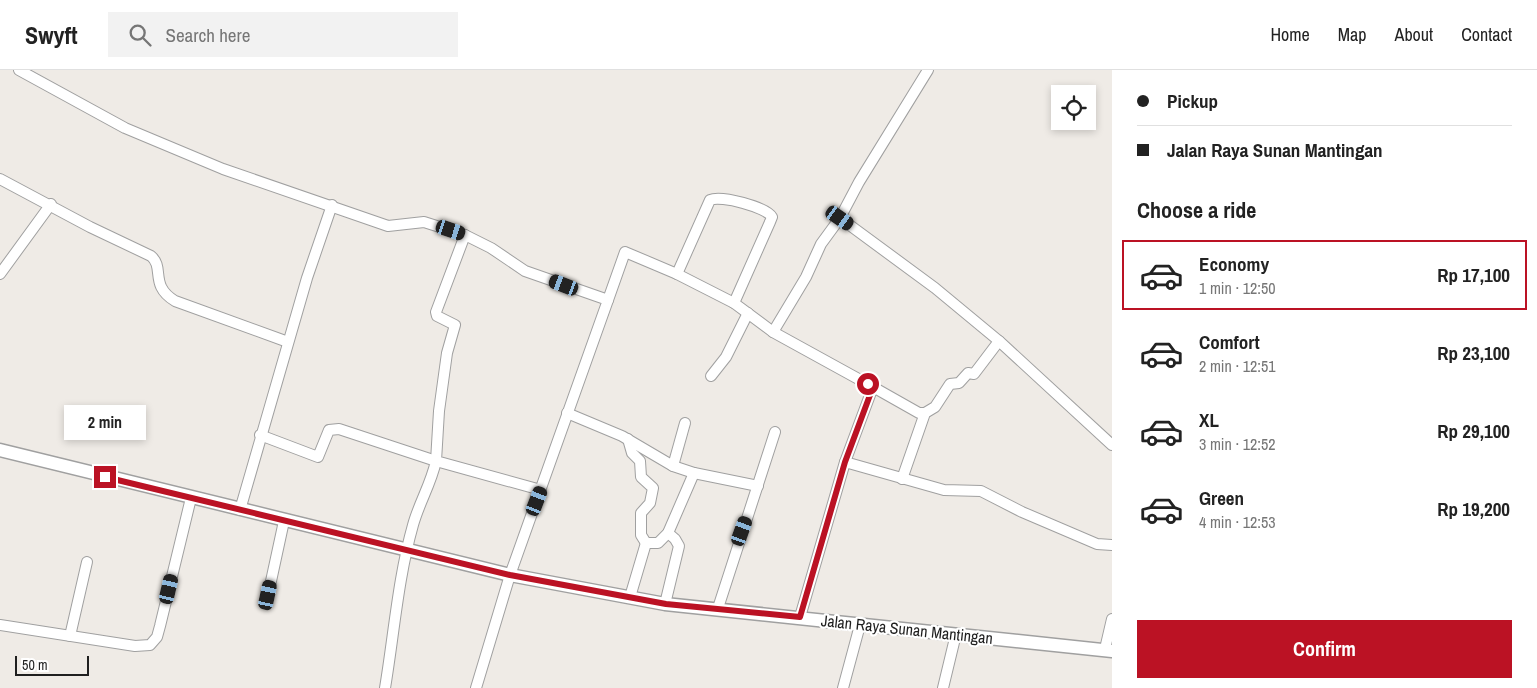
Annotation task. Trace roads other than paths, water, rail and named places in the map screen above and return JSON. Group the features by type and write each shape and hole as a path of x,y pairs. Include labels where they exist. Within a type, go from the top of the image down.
{"street":[{"path":"19,70 125,128 223,169 332,205 388,226 424,222 465,235 491,248 525,271 608,300"},
{"path":"773,332 806,277 822,244 840,218 858,182 928,70"},
{"path":"0,179 51,204 90,227 151,256 156,262 159,286 162,292 175,301 288,342"},
{"path":"677,274 710,200 719,198 765,210 772,217 734,303"},
{"path":"1,270 51,204"},
{"path":"240,510 288,342 332,205"},
{"path":"840,218 936,288 999,341 1112,445"},
{"path":"385,688 413,526 430,484 436,461 444,372 455,325 439,318 436,312 465,235"},
{"path":"476,688 510,575 625,252 677,274 734,303 773,332 919,413 935,407 950,384 959,383 968,373 974,374 999,341"},
{"path":"711,376 726,357 748,313"},
{"path":"800,617 845,462 873,387"},
{"path":"902,479 925,412"},
{"path":"567,413 628,438 673,466 694,473 758,486"},
{"path":"673,466 685,423"},
{"path":"260,435 318,457 328,430 339,429 436,461 541,490"},
{"path":"718,608 736,546 775,432"},
{"path":"628,438 632,453 640,461 641,477 653,488 650,503 641,514 641,535 646,543 630,597"},
{"name":"Jalan Raya Sunan Mantingan","path":"0,450 510,575 666,604 1108,650"},
{"path":"845,462 944,490 981,491 1022,512 1097,544 1112,545"},
{"path":"646,543 658,543 668,533 694,473"},
{"path":"0,625 135,646 146,646 155,640 160,626 191,498"},
{"path":"268,595 284,521"},
{"path":"666,604 679,546 668,533"},
{"path":"70,636 88,562"},
{"path":"1108,650 1112,619"},
{"path":"843,688 860,624"},
{"path":"942,688 956,634"}]}
